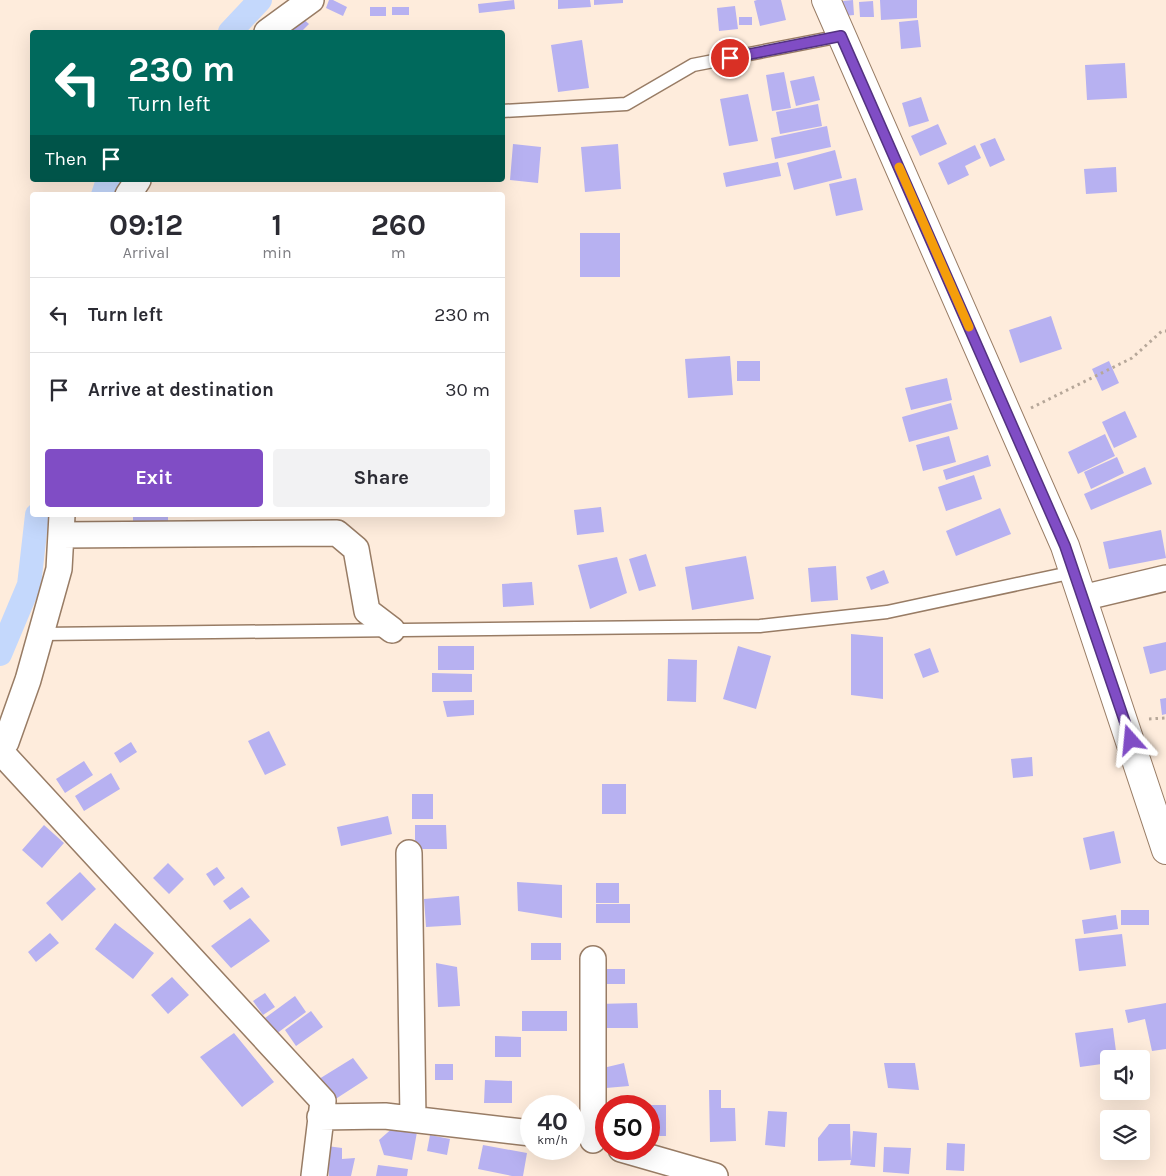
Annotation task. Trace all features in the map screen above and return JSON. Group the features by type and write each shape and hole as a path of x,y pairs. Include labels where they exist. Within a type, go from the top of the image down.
{"main road":[{"path":"826,0 1065,546 1166,850"}],"street":[{"path":"270,30 311,0"},
{"path":"314,1176 323,1101 0,751 6,742 28,680 41,634 58,570 61,525 337,533 356,549 367,611 392,630"},
{"path":"1082,598 1166,578"},
{"path":"410,853 413,1119"},
{"path":"591,1141 593,959"},
{"path":"320,1117 385,1116 520,1132"},
{"path":"657,1160 715,1176"}],"lane":[{"path":"505,111 626,104 693,65 841,36"},
{"path":"41,634 760,626 887,612 1074,572"}],"path":[{"path":"1023,412 1132,358 1162,331 1166,331"}],"building":[{"path":"329,0 347,7 343,16 326,8"},
{"path":"514,0 515,9 479,13 478,4"},
{"path":"558,0 590,0 591,7 558,9"},
{"path":"594,0 623,0 623,3 594,5"},
{"path":"781,0 786,20 760,26 754,1"},
{"path":"853,0 854,15 844,16 842,1"},
{"path":"880,0 917,0 917,18 881,20"},
{"path":"873,1 874,17 860,17 859,2"},
{"path":"735,6 738,29 719,31 717,8"},
{"path":"370,7 386,7 386,16 370,16"},
{"path":"392,7 409,7 409,15 392,15"},
{"path":"301,17 309,24 303,30 289,30"},
{"path":"739,17 752,17 752,25 739,25"},
{"path":"918,20 921,47 901,49 899,22"},
{"path":"582,40 589,88 558,92 551,45"},
{"path":"1125,63 1127,98 1087,100 1085,65"},
{"path":"784,72 791,108 772,111 766,75"},
{"path":"814,76 820,100 796,106 790,81"},
{"path":"748,94 758,141 729,146 720,99"},
{"path":"921,97 929,121 909,127 902,103"},
{"path":"818,104 822,126 780,134 776,112"},
{"path":"938,124 947,144 920,156 911,136"},
{"path":"827,126 831,147 775,159 771,138"},
{"path":"995,138 1005,160 990,167 980,144"},
{"path":"513,144 541,147 538,183 510,180"},
{"path":"618,144 621,189 585,192 581,147"},
{"path":"975,145 981,158 965,166 969,175 948,185 938,163"},
{"path":"835,150 842,178 794,190 787,163"},
{"path":"778,162 781,176 726,187 723,173"},
{"path":"1116,167 1117,192 1086,194 1084,169"},
{"path":"856,178 863,210 836,216 829,184"},
{"path":"580,233 620,233 620,277 580,277"},
{"path":"1051,316 1062,349 1020,363 1009,330"},
{"path":"730,356 733,395 688,398 685,359"},
{"path":"737,361 760,361 760,381 737,381"},
{"path":"1109,361 1119,383 1102,391 1092,369"},
{"path":"947,378 952,400 911,410 905,388"},
{"path":"951,403 958,429 909,442 902,417"},
{"path":"1125,411 1137,437 1114,448 1102,422"},
{"path":"1105,434 1115,456 1078,474 1068,452"},
{"path":"949,436 956,462 923,471 916,445"},
{"path":"988,455 991,466 946,480 943,470"},
{"path":"1117,457 1124,473 1091,489 1084,472"},
{"path":"1145,467 1152,484 1091,510 1084,494"},
{"path":"974,475 982,499 946,511 938,487"},
{"path":"601,507 604,532 577,535 574,510"},
{"path":"1000,508 1011,534 956,556 946,531"},
{"path":"133,517 168,517 168,523 133,521"},
{"path":"1161,530 1166,558 1109,569 1103,542"},
{"path":"646,554 656,586 639,591 629,559"},
{"path":"746,556 754,599 692,610 685,567"},
{"path":"617,557 627,593 590,609 578,565"},
{"path":"836,566 838,600 811,602 808,568"},
{"path":"884,570 889,583 871,590 866,577"},
{"path":"532,582 534,605 503,607 502,584"},
{"path":"851,634 883,637 883,699 851,695"},
{"path":"1166,642 1166,670 1150,674 1143,647"},
{"path":"438,646 474,646 474,670 438,670"},
{"path":"738,646 771,656 756,709 723,699"},
{"path":"930,648 939,672 923,678 914,654"},
{"path":"668,659 697,660 696,702 667,701"},
{"path":"432,673 472,674 472,692 432,692"},
{"path":"1166,698 1166,714 1162,715 1160,699"},
{"path":"474,700 474,715 447,717 443,701"},
{"path":"269,731 286,765 265,775 248,741"},
{"path":"131,742 137,752 120,763 114,753"},
{"path":"1032,757 1033,776 1013,778 1011,759"},
{"path":"84,761 93,775 65,793 56,779"},
{"path":"111,773 120,789 84,811 75,796"},
{"path":"602,784 626,784 626,814 602,814"},
{"path":"412,794 433,794 433,819 412,819"},
{"path":"388,816 392,834 341,846 337,827"},
{"path":"44,825 64,843 42,868 22,850"},
{"path":"415,825 446,825 447,849 415,849"},
{"path":"1114,831 1121,863 1090,870 1083,838"},
{"path":"168,863 184,879 169,894 153,878"},
{"path":"217,867 225,878 214,886 206,874"},
{"path":"80,872 96,889 62,921 46,903"},
{"path":"517,882 562,885 562,918 518,911"},
{"path":"596,883 619,883 619,903 596,903"},
{"path":"242,887 250,897 230,910 223,901"},
{"path":"459,896 461,925 426,927 424,899"},
{"path":"596,904 630,904 630,923 596,923"},
{"path":"1121,910 1149,910 1149,925 1121,925"},
{"path":"1116,915 1118,929 1084,934 1082,920"},
{"path":"250,918 270,941 231,968 211,946"},
{"path":"115,923 154,953 133,979 95,949"},
{"path":"50,933 59,943 36,962 28,952"},
{"path":"1122,934 1126,966 1079,971 1075,939"},
{"path":"531,943 561,943 561,960 531,960"},
{"path":"436,963 457,967 460,1006 438,1007"},
{"path":"600,969 625,969 625,984 600,984"},
{"path":"172,977 189,995 168,1014 151,995"},
{"path":"265,993 275,1007 263,1015 253,1001"},
{"path":"295,996 306,1012 276,1034 265,1018"},
{"path":"637,1003 638,1028 598,1028 597,1004"},
{"path":"1166,1003 1166,1049 1152,1051 1145,1019 1128,1023 1125,1010"},
{"path":"311,1011 323,1027 296,1046 285,1030"},
{"path":"522,1011 567,1011 567,1031 522,1031"},
{"path":"1113,1028 1116,1050 1100,1050 1100,1064 1080,1067 1075,1033"},
{"path":"234,1033 274,1082 242,1107 200,1057"},
{"path":"495,1036 521,1037 521,1057 495,1057"},
{"path":"353,1058 368,1078 334,1100 319,1079"},
{"path":"624,1063 629,1086 606,1088 603,1068"},
{"path":"884,1063 915,1063 919,1090 888,1088"},
{"path":"435,1064 453,1064 453,1080 435,1080"},
{"path":"485,1080 512,1081 512,1103 484,1103"},
{"path":"709,1090 721,1090 721,1108 735,1108 736,1141 710,1142"},
{"path":"660,1105 666,1105 666,1136 660,1136"},
{"path":"768,1111 787,1112 785,1147 765,1145"},
{"path":"829,1124 850,1124 851,1160 818,1161 818,1138"},
{"path":"395,1126 417,1132 412,1160 384,1155 379,1140"},
{"path":"853,1131 877,1133 875,1167 850,1165"},
{"path":"430,1135 450,1139 447,1155 427,1151"},
{"path":"947,1143 965,1144 964,1171 946,1170"},
{"path":"483,1145 520,1152 520,1160 526,1160 523,1176 512,1176 478,1169"},
{"path":"327,1146 342,1148 342,1159 355,1158 351,1176 329,1176"},
{"path":"884,1147 911,1148 909,1174 883,1172"},
{"path":"378,1165 408,1169 407,1176 376,1176"}],"waterway":[{"path":"232,30 260,0"},
{"path":"104,192 107,182"},
{"path":"0,654 29,585 37,517"}],"slow traffic":[{"path":"899,167 969,327"}],"route":[{"path":"730,58 841,36 1065,546 1131,740"}]}
